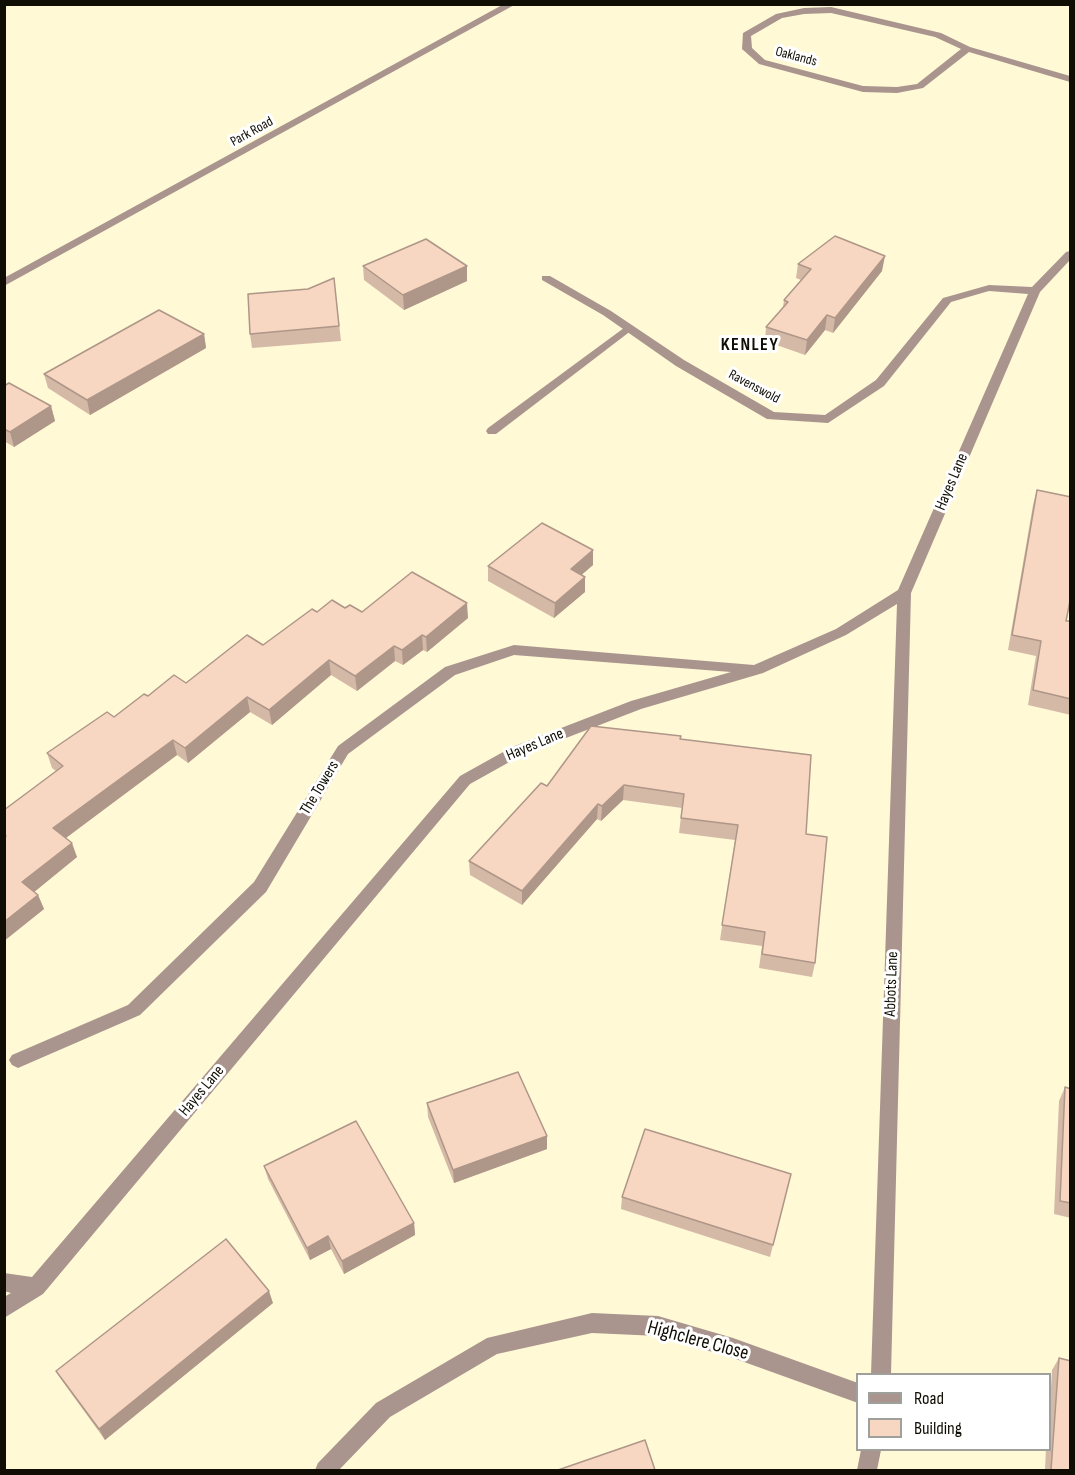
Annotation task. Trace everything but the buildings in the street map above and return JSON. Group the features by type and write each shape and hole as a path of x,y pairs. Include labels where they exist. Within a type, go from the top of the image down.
{"street":[{"name":"Park Road","path":"4,283 512,4"},
{"name":"Oaklands","path":"967,49 920,86 897,90 864,89 762,62 747,49 746,35 779,16 804,11 831,10 938,35 967,49 1071,79"},
{"name":"Hayes Lane","path":"4,1309 36,1287 465,780 517,751 636,705 758,669 841,632 904,593 1035,291 1071,254"},
{"name":"Ravenswold","path":"546,278 680,363 771,416 828,418 880,383 948,300 989,288 1035,291"},
{"path":"492,431 628,328"},
{"name":"Abbots Lane","path":"881,1373 904,593"},
{"name":"The Towers","path":"18,1060 134,1010 260,887 343,750 450,671 514,650 758,669"},
{"path":"4,1282 36,1287"},
{"name":"Highclere Close","path":"325,1470 383,1410 494,1345 592,1323 658,1326 733,1348 856,1392"},
{"path":"867,1470 871,1451"}],"district":[{"name":"KENLEY","path":"750,345"}]}
